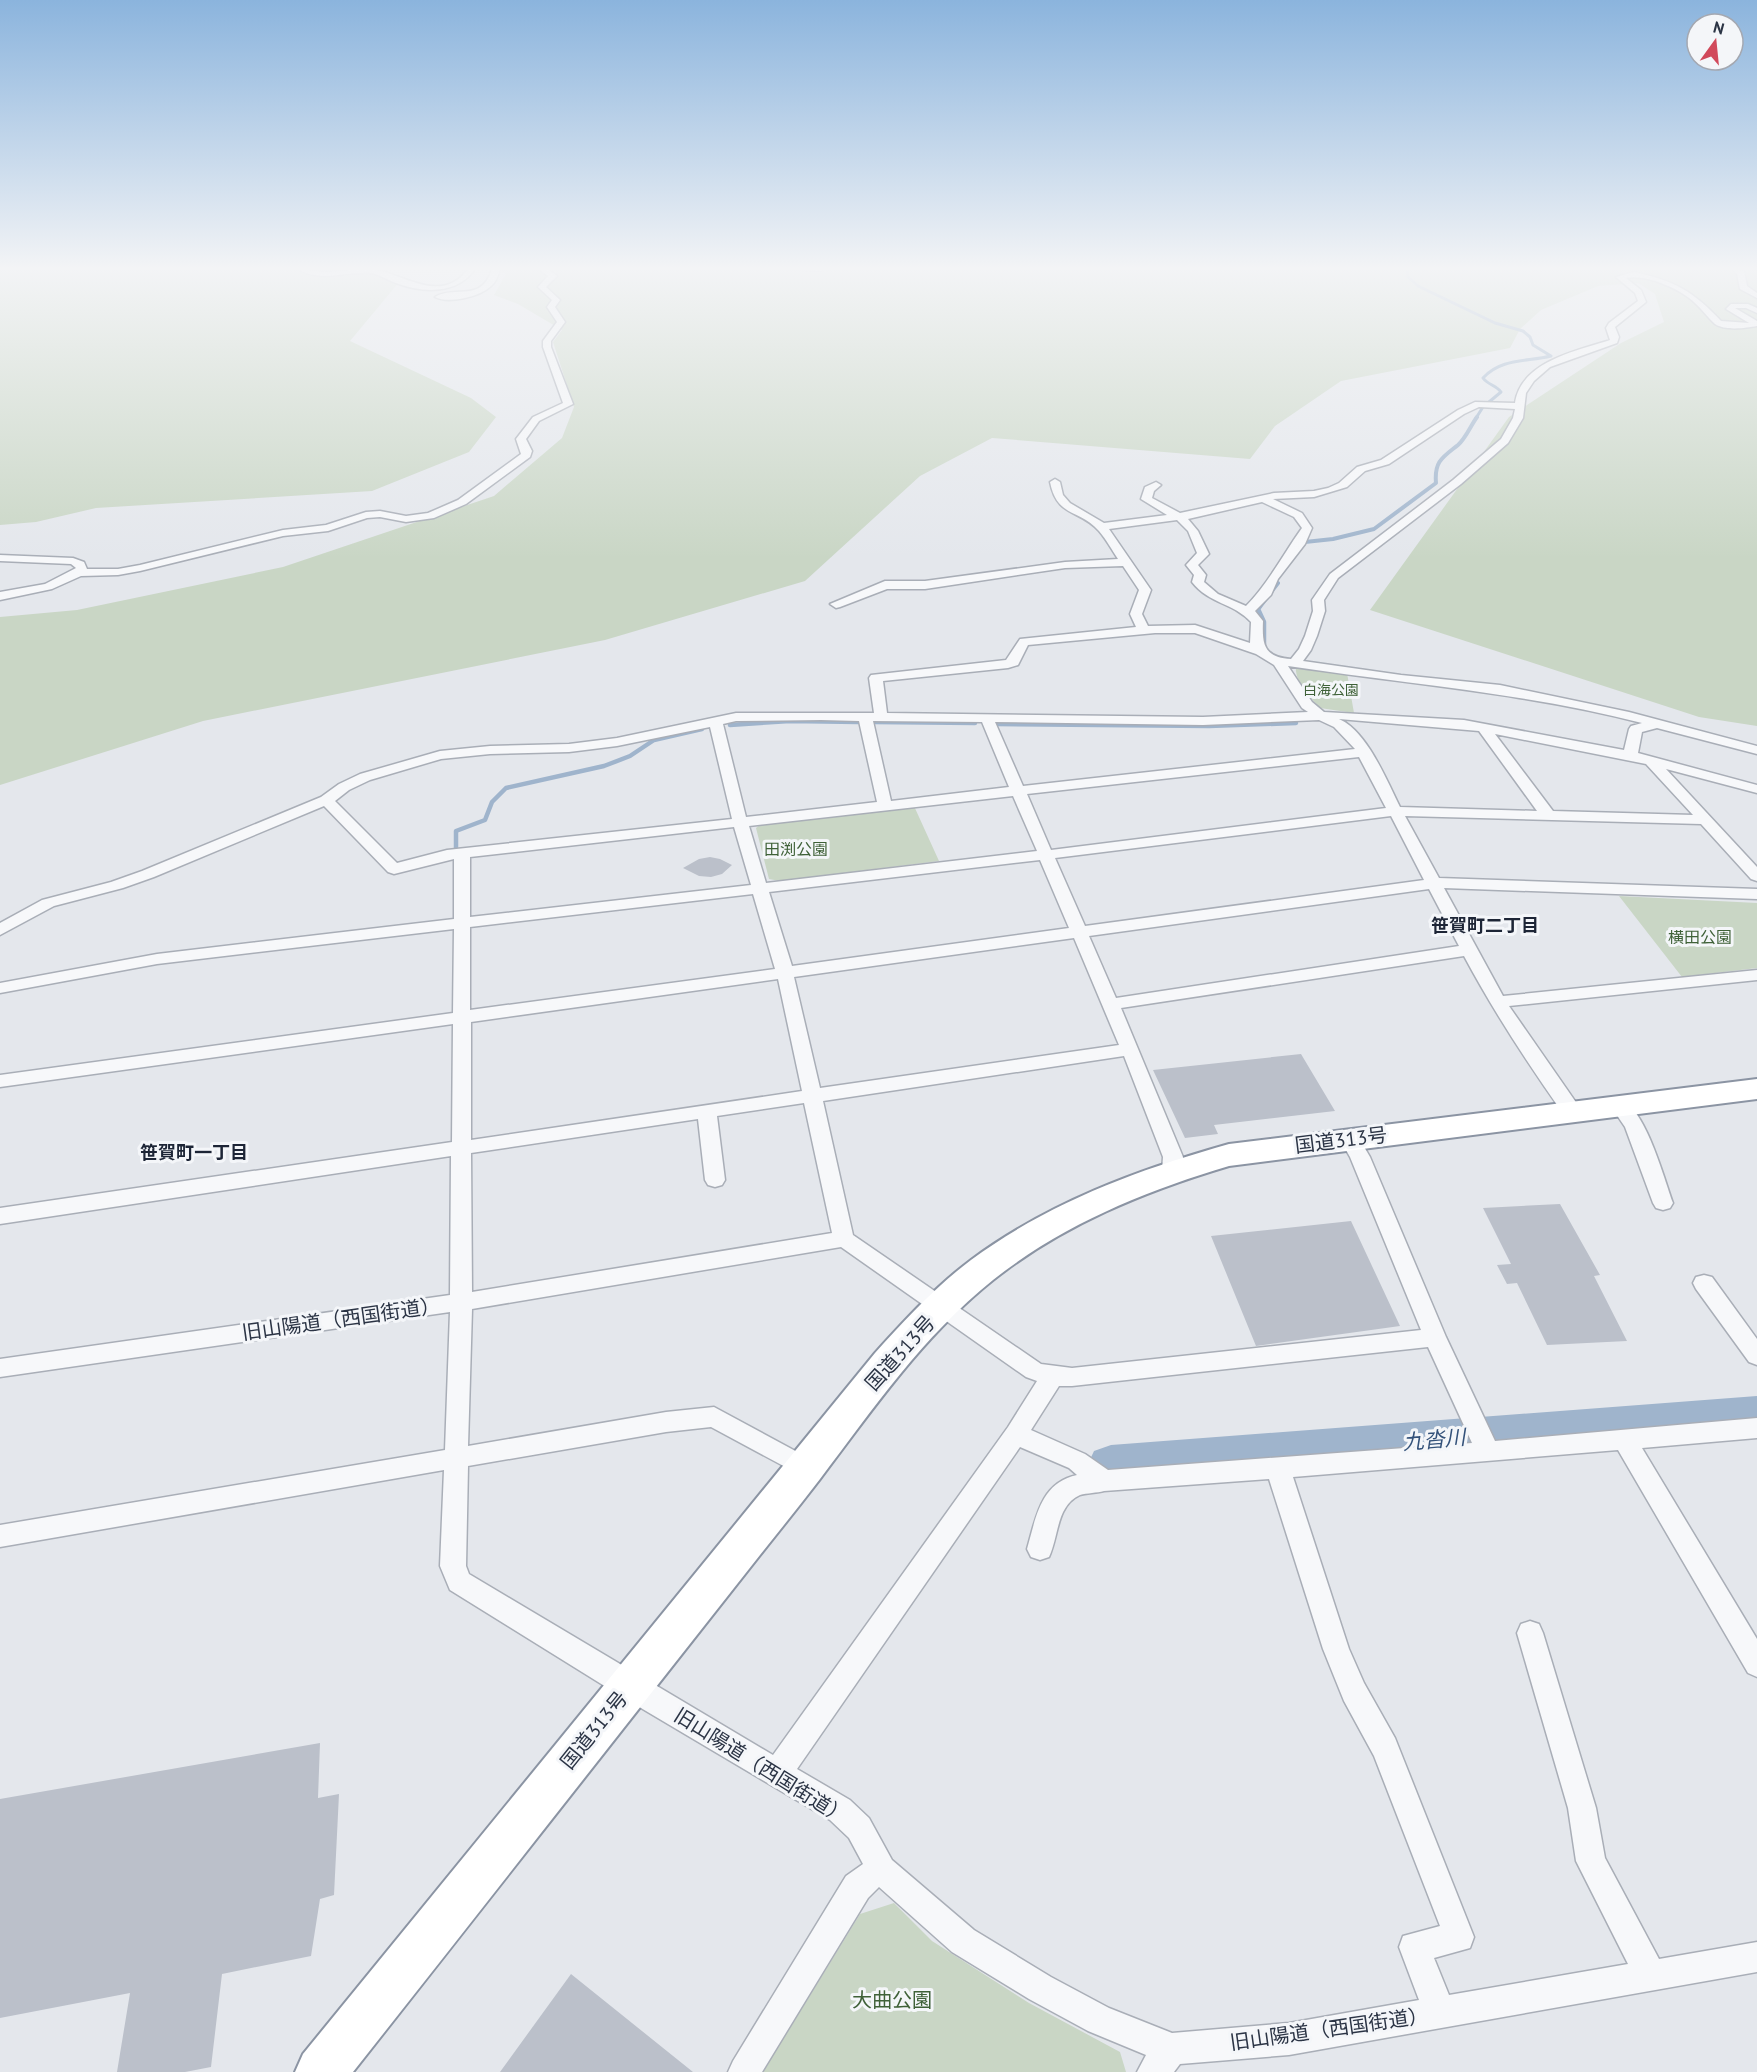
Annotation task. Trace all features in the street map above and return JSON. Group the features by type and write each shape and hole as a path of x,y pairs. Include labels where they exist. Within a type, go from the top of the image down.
{"highway":[{"name":"国道313号","path":"321,2072 806,1468 880,1371 942,1306 982,1270 1044,1229 1116,1193 1172,1171 1228,1155 1349,1138 1757,1089"}],"street":[{"path":"0,596 48,587 79,573 118,572 140,568 284,533 328,528 372,514 406,519 424,518 462,501 526,455 527,452 521,439 536,419 568,404 554,366"},
{"path":"1287,662 1311,636 1319,610 1318,600 1334,576 1457,482 1505,441 1518,418 1521,393 1545,366"},
{"path":"1102,527 1223,509 1274,496 1314,494 1343,485 1361,469 1385,462 1461,412 1478,404 1520,406"},
{"path":"1055,482 1058,496 1066,505 1102,527 1145,590 1136,614 1143,629"},
{"path":"1156,485 1149,489 1146,499 1179,516 1191,526 1203,554 1192,565 1200,575 1198,582 1207,593 1215,598 1248,610 1257,621 1256,643 1260,651"},
{"path":"1248,610 1267,592 1272,579 1299,544 1307,528 1292,510 1264,499"},
{"path":"0,558 73,561 80,564 82,568 79,573"},
{"path":"836,604 885,585 926,585 1065,566 1125,562"},
{"path":"881,716 876,678 910,676 944,669 1000,666 1013,662 1024,642 1143,629 1202,630 1287,662 1401,679 1500,689 1590,707 1757,750"},
{"path":"1287,662 1307,705 1321,716 1339,724 1364,752 1497,1002 1538,1065 1572,1111"},
{"path":"865,716 885,806"},
{"path":"0,930 48,903 117,885 148,874 326,800 344,787 365,777 441,755 490,750 569,748 617,742 715,721 754,717 881,716 1203,721 1321,716 1483,727 1630,755 1757,789"},
{"path":"987,719 1130,1049 1173,1157 1172,1171"},
{"path":"715,721 740,822 785,973 844,1239 1034,1371 1053,1376 1072,1377 1435,1336"},
{"path":"1630,755 1636,729 1656,724"},
{"path":"1483,727 1548,815"},
{"path":"326,800 394,869 447,855 1364,752"},
{"path":"1651,761 1757,876"},
{"path":"0,988 157,959 1046,855 1396,811 1704,820"},
{"path":"462,854 461,1302 844,1239"},
{"path":"0,1081 1434,883 1757,894"},
{"path":"1111,1004 1468,950"},
{"path":"1497,1002 1757,975"},
{"path":"0,1216 1130,1049"},
{"path":"1619,1105 1634,1125 1663,1203"},
{"path":"707,1112 715,1180"},
{"path":"1349,1138 1360,1157 1435,1336 1482,1440"},
{"path":"1704,1283 1757,1356"},
{"name":"旧山陽道（西国街道）","path":"0,1368 461,1302 453,1566 459,1582 629,1686 840,1810 859,1828 882,1870 963,1941 1040,1988 1099,2020 1162,2060 1757,1957"},
{"path":"777,1773 1016,1434 1053,1376"},
{"path":"0,1536 456,1460 666,1422 714,1417 806,1468"},
{"path":"1040,1549 1052,1504 1074,1486 1104,1481 1278,1468 1482,1440 1625,1441 1757,1428"},
{"path":"1016,1434 1077,1461 1104,1481"},
{"path":"1625,1441 1757,1664"},
{"path":"1278,1468 1336,1649 1354,1692 1385,1748 1459,1937 1414,1947 1440,2013"},
{"path":"1530,1633 1582,1808 1591,1861 1652,1976"},
{"path":"744,2072 857,1887 882,1870"}],"green space":[{"path":"0,366 402,366 471,398 496,417 469,452 372,491 96,508 36,522 0,525"},
{"path":"561,366 1419,366 1341,381 1275,426 1250,459 992,438 920,476 805,581 605,640 203,721 0,785 0,617 77,610 283,567 494,496 562,438 574,407"},
{"path":"1587,366 1757,366 1757,726 1699,717 1370,610 1509,417"},
{"name":"白海公園","path":"1296,665 1347,673 1354,713 1320,708 1300,683"},
{"name":"田渕公園","path":"914,806 939,861 780,881 769,879 756,828 761,824"},
{"name":"横田公園","path":"1619,896 1757,903 1757,968 1682,977"},
{"name":"大曲公園","path":"894,1903 932,1941 1029,2003 1120,2052 1126,2072 763,2072 860,1914"}],"building":[{"path":"710,857 732,865 722,874 711,877 699,876 683,868 699,859"},
{"path":"1301,1054 1335,1111 1214,1125 1218,1134 1185,1138 1153,1070"},
{"path":"1560,1204 1600,1275 1594,1276 1627,1341 1547,1345 1517,1283 1507,1284 1497,1265 1511,1264 1483,1208"},
{"path":"1351,1221 1400,1326 1256,1346 1211,1236"},
{"path":"320,1743 318,1798 339,1794 334,1895 320,1899 311,1956 222,1974 211,2067 185,2072 117,2072 130,1993 0,2018 0,1799"},
{"path":"571,1974 693,2072 500,2072"}],"waterway":[{"path":"1476,418 1483,407 1501,392 1483,378 1501,366"},
{"path":"1305,542 1333,539 1374,529 1436,483 1438,464 1461,442 1477,417"},
{"path":"1259,608 1278,583"},
{"path":"1260,606 1258,609 1264,622 1264,644"},
{"path":"730,725 790,721 858,722"},
{"path":"874,722 975,723"},
{"path":"996,724 1209,726 1296,723"},
{"path":"456,849 456,831 485,820 492,802 506,788 604,766 630,756 654,740 702,729"},
{"name":"九沓川","path":"1111,1466 1757,1415"}],"district":[{"name":"笹賀町二丁目","path":"1485,926"},
{"name":"笹賀町一丁目","path":"194,1153"}]}
